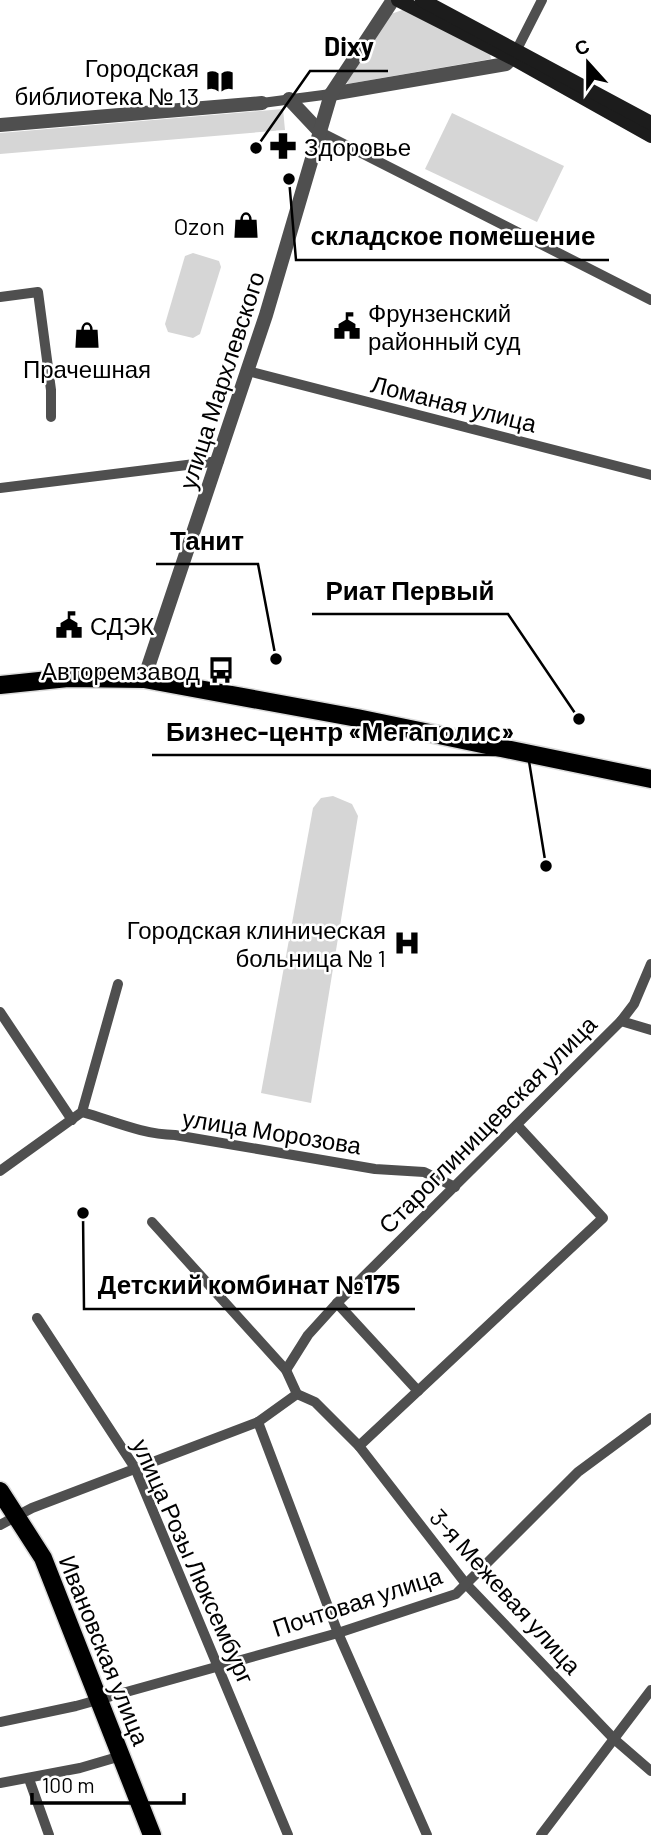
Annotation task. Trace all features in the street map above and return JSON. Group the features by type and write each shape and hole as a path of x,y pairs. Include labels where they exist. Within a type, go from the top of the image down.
{"main road":[{"path":"396,0 515,54 651,123"},
{"path":"422,0 651,136"},
{"path":"0,685 68,678 144,679 357,718 651,779"},
{"name":"Ивановская улица","path":"0,1491 18,1514 43,1558 152,1835"}],"street":[{"name":"улица Мархлевского","path":"144,679 248,371 331,94 396,0"},
{"path":"0,125 262,103 506,64 515,54 542,0"},
{"path":"289,99 320,132 651,300"},
{"path":"0,297 38,292 51,390 51,417"},
{"name":"Ломаная улица","path":"248,371 651,475"},
{"path":"0,488 219,461"},
{"name":"Староглинищевская улица","path":"286,1370 308,1335 337,1303 621,1021 634,1004 651,964"},
{"path":"0,1171 82,1112 118,984"},
{"path":"0,1012 72,1120"},
{"path":"621,1021 651,1030"},
{"name":"улица Морозова","path":"82,1112 127,1125 144,1134 175,1135 374,1169 424,1172 455,1187"},
{"path":"359,1446 603,1218 517,1125"},
{"path":"0,1525 18,1514 258,1422 297,1394 286,1370 152,1222"},
{"path":"337,1303 418,1391"},
{"name":"улица Розы Люксембург","path":"37,1318 135,1468 288,1835"},
{"name":"3-я Межевая улица","path":"297,1394 315,1402 359,1446 466,1584 614,1739 651,1771"},
{"name":"Почтовая улица","path":"0,1722 99,1699 338,1633 456,1594 579,1472 651,1418"},
{"path":"258,1422 338,1633 428,1835"},
{"path":"541,1835 651,1690"},
{"path":"0,1783 29,1779 121,1756"},
{"path":"29,1779 49,1835"}],"shaded area":[{"path":"408,8 490,53 491,59 347,84 352,62 391,14"},
{"path":"283,109 285,130 0,154 0,133"},
{"path":"452,113 564,166 537,222 425,169"},
{"path":"193,253 219,261 221,267 200,334 193,338 168,332 165,324 185,256"},
{"path":"333,796 352,804 358,816 311,1103 261,1093 313,808 321,798"}],"place":[{"name":"Городская библиотека № 13","path":"220,81"},
{"name":"Здоровье","path":"283,146"},
{"name":"Dixy","path":"256,148"},
{"name":"складское помешение","path":"289,179"},
{"name":"Ozon","path":"246,225"},
{"name":"Фрунзенский районный суд","path":"347,326"},
{"name":"Прачешная","path":"87,335"},
{"name":"СДЭК","path":"69,625"},
{"name":"Танит","path":"276,659"},
{"name":"Авторемзавод","path":"221,670"},
{"name":"Риат Первый","path":"579,719"},
{"name":"Бизнес-центр «Мегаполис»","path":"546,866"},
{"name":"Городская клиническая больница № 1","path":"407,943"},
{"name":"Детский комбинат №175","path":"83,1213"}]}
